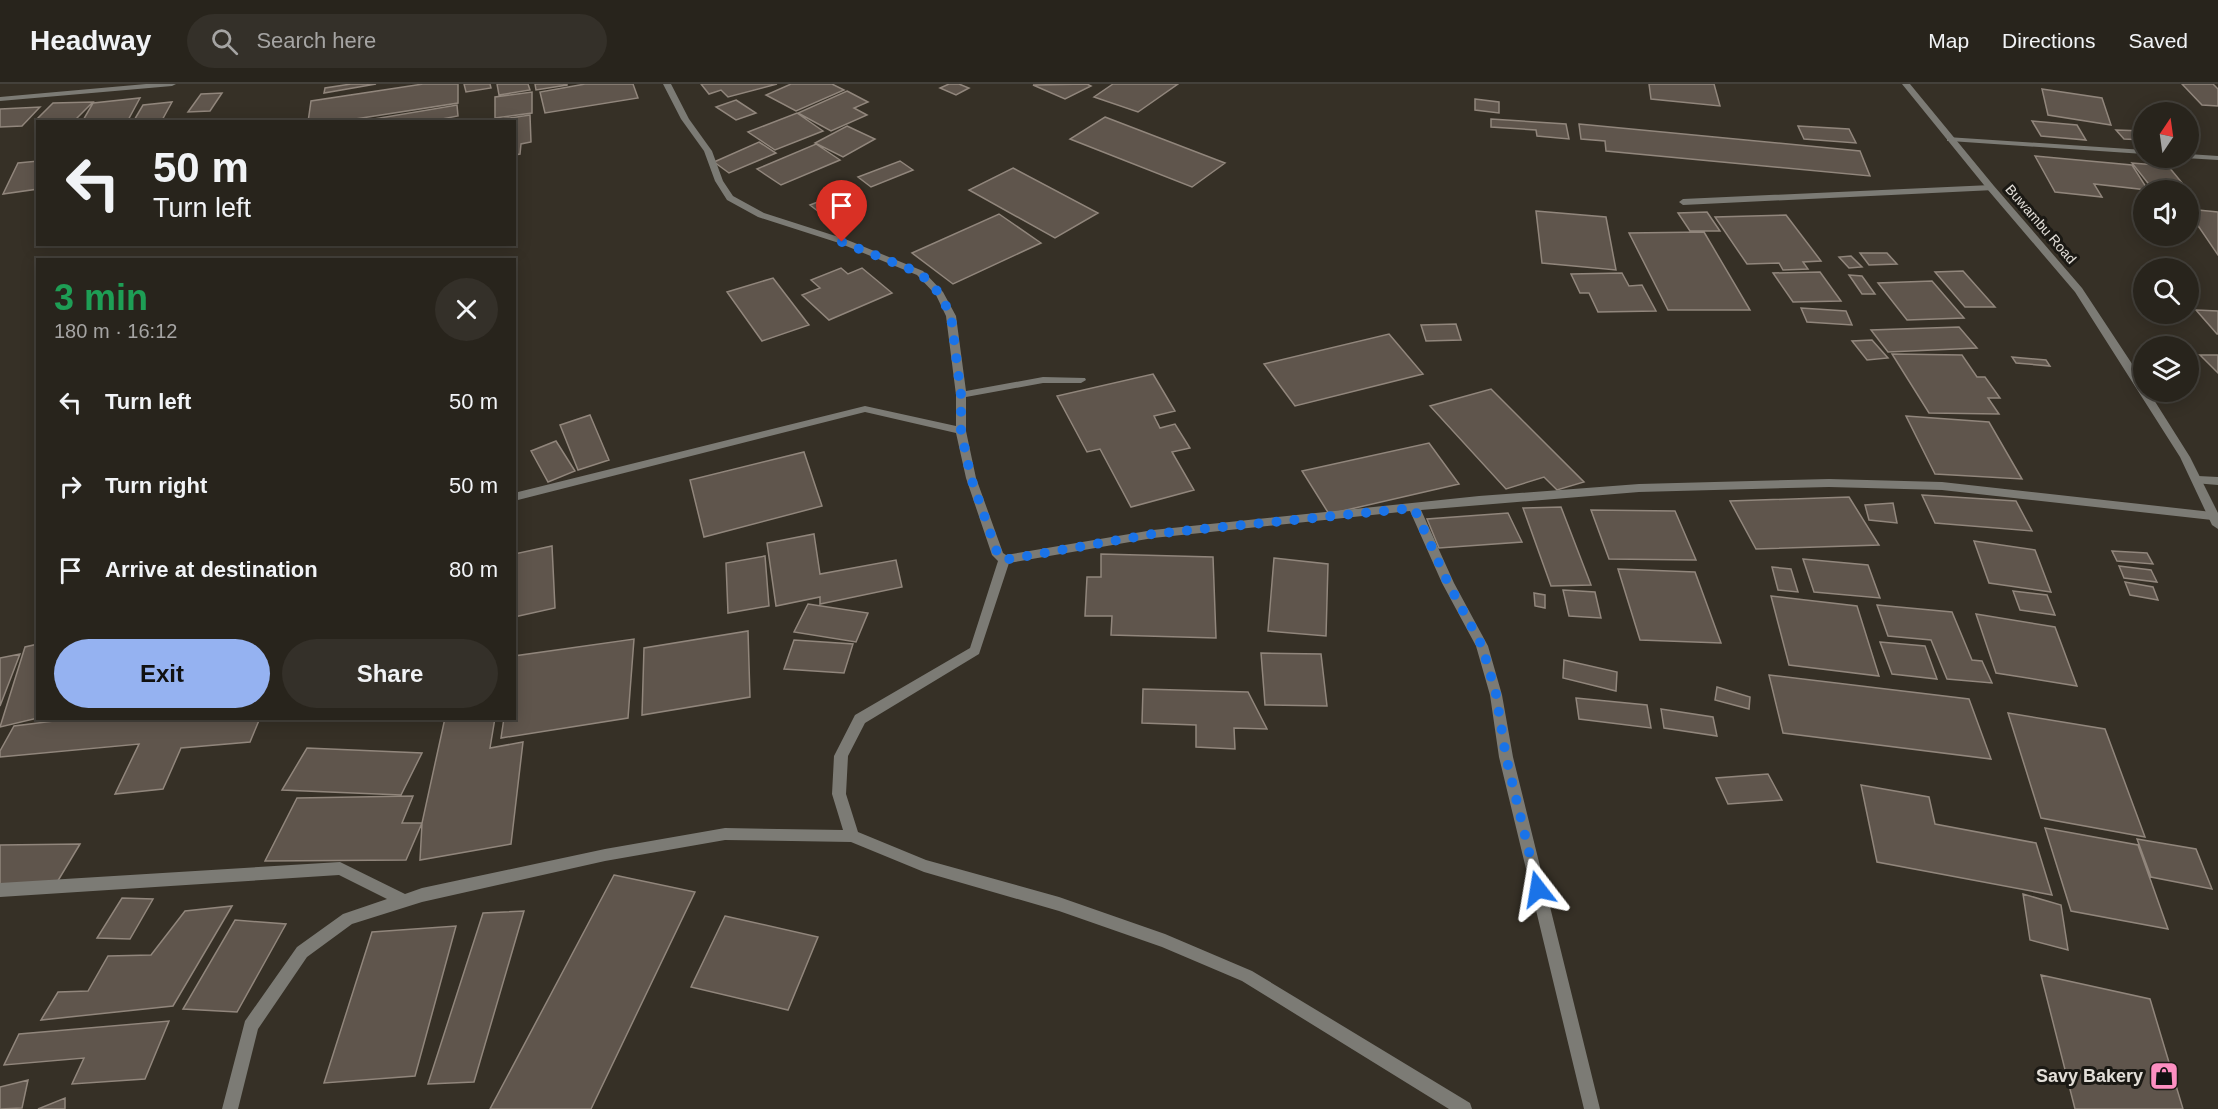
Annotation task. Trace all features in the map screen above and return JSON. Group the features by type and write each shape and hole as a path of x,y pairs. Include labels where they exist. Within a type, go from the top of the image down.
{"street":[{"path":"0,99 172,84"},
{"path":"668,84 685,119 708,151 719,181 730,198 761,215 842,242 920,273 940,294 951,316 961,395 961,431 971,478 998,555 1004,560 1153,534 1479,500 1639,488 1829,483 1942,486 2215,520"},
{"name":"Buwambu Road","path":"1906,84 2079,290 2133,374"},
{"path":"1950,139 2133,151"},
{"path":"2199,157 2218,158"},
{"path":"1683,202 1991,188"},
{"path":"961,395 1043,380 1081,380"},
{"name":"Buwambu Road","path":"2151,402 2198,480 2215,520"},
{"path":"516,496 865,409 961,431"},
{"path":"2198,480 2218,481"},
{"path":"1414,508 1485,656 1496,694 1508,768 1592,1109"},
{"path":"852,836 839,794 841,756 860,719 975,651 1004,560"},
{"path":"230,1109 251,1026 302,952 348,920 405,901 605,855 725,834 852,836 924,866 1059,904 1165,941 1247,976 1464,1109"},
{"path":"0,890 340,868 405,901"}],"building":[{"path":"351,84 376,84 324,93 325,88"},
{"path":"423,84 458,84 458,103 349,120 308,120 311,101"},
{"path":"464,84 490,84 491,88 466,92"},
{"path":"497,84 528,84 530,90 499,95"},
{"path":"535,84 567,84 567,85 536,90"},
{"path":"585,84 633,84 638,98 545,113 540,92"},
{"path":"701,84 777,84 728,97 721,90 709,94"},
{"path":"791,84 832,84 844,90 796,111 766,95"},
{"path":"949,84 959,84 969,88 956,95 940,88"},
{"path":"1087,84 1091,86 1065,99 1033,85"},
{"path":"1113,84 1178,84 1138,112 1094,97"},
{"path":"1649,84 1714,84 1720,106 1651,99"},
{"path":"2182,84 2213,84 2218,89 2218,106 2202,105"},
{"path":"2042,89 2102,98 2111,125 2048,115"},
{"path":"847,91 868,102 854,108 867,115 831,131 798,113"},
{"path":"532,92 532,113 495,118 495,97"},
{"path":"222,93 210,111 188,112 201,94"},
{"path":"140,98 128,120 83,120 93,103"},
{"path":"1475,99 1499,102 1499,113 1475,110"},
{"path":"736,100 756,113 736,120 716,107"},
{"path":"93,102 76,119 36,120 53,103"},
{"path":"172,102 162,120 134,120 143,105"},
{"path":"457,105 458,116 437,120 368,120"},
{"path":"40,107 22,126 0,127 0,109"},
{"path":"797,113 823,131 775,150 748,132"},
{"path":"530,115 531,142 521,144 520,154 516,155 516,120 495,120"},
{"path":"1105,117 1225,163 1192,187 1070,139"},
{"path":"1491,119 1566,124 1569,139 1537,136 1536,130 1491,127"},
{"path":"2032,121 2077,125 2086,140 2041,136"},
{"path":"1579,124 1860,151 1870,176 1606,151 1605,141 1581,139"},
{"path":"847,126 875,139 843,157 815,143"},
{"path":"1798,126 1849,129 1856,143 1804,139"},
{"path":"2116,130 2133,131 2133,139 2124,139"},
{"path":"759,142 776,153 729,173 714,162"},
{"path":"816,144 840,160 781,185 757,169"},
{"path":"2035,156 2132,165 2142,180 2133,180 2133,188 2094,184 2102,197 2055,192"},
{"path":"36,161 36,189 3,194 18,163"},
{"path":"900,161 913,170 871,187 858,177"},
{"path":"1013,168 1098,213 1055,238 969,190"},
{"path":"2136,168 2170,168 2180,180 2145,180"},
{"path":"843,192 857,203 824,216 810,205"},
{"path":"2199,210 2218,212 2218,255 2199,227"},
{"path":"1536,211 1606,217 1616,270 1542,263"},
{"path":"1707,212 1720,231 1690,231 1678,213"},
{"path":"999,214 1041,243 953,284 912,253"},
{"path":"1786,215 1821,261 1803,262 1808,269 1783,270 1779,263 1747,264 1715,217"},
{"path":"1704,232 1750,310 1668,310 1629,233"},
{"path":"1860,253 1887,253 1897,264 1869,265"},
{"path":"1851,256 1862,267 1849,268 1839,257"},
{"path":"841,268 848,274 862,268 892,293 829,320 802,295 820,288 811,280"},
{"path":"1963,271 1995,307 1965,307 1935,272"},
{"path":"1820,272 1841,301 1793,302 1773,273"},
{"path":"1622,273 1629,286 1642,285 1656,311 1598,312 1589,293 1580,293 1571,274"},
{"path":"1849,275 1862,276 1875,294 1862,294"},
{"path":"773,278 809,325 762,341 727,292"},
{"path":"1932,281 1964,318 1907,320 1878,283"},
{"path":"1801,308 1846,311 1852,325 1807,322"},
{"path":"2199,310 2218,311 2217,334 2199,313"},
{"path":"1456,324 1461,340 1426,341 1421,325"},
{"path":"1959,327 1977,348 1888,352 1871,330"},
{"path":"1389,334 1423,374 1295,406 1264,364"},
{"path":"1872,340 1888,358 1867,360 1852,341"},
{"path":"1892,354 1962,355 1977,377 1985,377 2000,398 1988,398 1999,414 1929,413"},
{"path":"2200,355 2218,355 2218,373"},
{"path":"2012,357 2046,360 2050,366 2016,363"},
{"path":"1153,374 1175,411 1154,416 1160,428 1175,424 1190,448 1172,452 1194,490 1131,507 1100,449 1087,452 1057,396"},
{"path":"1491,389 1584,482 1557,490 1544,477 1506,489 1430,406"},
{"path":"590,415 609,460 578,470 560,425"},
{"path":"1906,416 1989,422 2022,479 1935,474"},
{"path":"556,441 575,471 548,482 531,451"},
{"path":"1429,443 1459,484 1329,514 1302,471"},
{"path":"804,452 822,506 704,537 690,480"},
{"path":"1922,495 2016,501 2032,531 1935,523"},
{"path":"1849,497 1879,545 1756,549 1730,501"},
{"path":"1893,503 1897,523 1869,520 1865,505"},
{"path":"1561,507 1591,585 1551,586 1523,508"},
{"path":"1591,510 1675,511 1696,560 1609,559"},
{"path":"1508,513 1522,542 1439,548 1427,519"},
{"path":"814,534 820,574 896,560 902,587 820,604 820,597 776,606 767,543"},
{"path":"1974,541 2035,550 2051,592 1989,583"},
{"path":"552,546 555,608 516,617 516,554"},
{"path":"2112,551 2147,553 2153,564 2117,561"},
{"path":"1101,554 1213,557 1216,638 1111,635 1112,616 1085,616 1087,577 1101,577"},
{"path":"765,556 769,606 728,613 726,563"},
{"path":"1274,558 1328,564 1326,636 1268,631"},
{"path":"1803,559 1868,565 1880,598 1814,592"},
{"path":"2119,566 2151,570 2157,582 2124,578"},
{"path":"1772,567 1791,569 1798,592 1778,590"},
{"path":"1618,569 1695,572 1721,643 1640,640"},
{"path":"2125,582 2153,587 2158,600 2130,595"},
{"path":"1563,590 1595,592 1601,618 1569,616"},
{"path":"2013,591 2047,595 2055,615 2020,610"},
{"path":"1534,593 1545,595 1545,608 1535,606"},
{"path":"1771,596 1857,606 1879,676 1789,665"},
{"path":"808,604 868,613 856,642 794,632"},
{"path":"1877,605 1952,612 1972,660 1982,661 1992,683 1947,679 1931,640 1888,636"},
{"path":"1976,614 2055,627 2077,686 1996,673"},
{"path":"748,631 750,697 642,715 644,648"},
{"path":"634,639 628,718 501,738 504,720 516,720 516,656"},
{"path":"794,640 853,644 844,673 784,669"},
{"path":"1880,642 1925,646 1937,679 1892,674"},
{"path":"36,644 36,718 0,727 25,647"},
{"path":"1261,653 1321,654 1327,706 1265,705"},
{"path":"20,654 0,706 0,658"},
{"path":"1564,660 1617,672 1616,691 1563,678"},
{"path":"1769,675 1969,699 1991,759 1783,733"},
{"path":"1717,687 1750,697 1749,709 1715,700"},
{"path":"1143,689 1248,692 1267,729 1234,728 1235,749 1196,747 1196,725 1142,723"},
{"path":"1576,698 1647,705 1651,728 1579,719"},
{"path":"1661,709 1713,717 1717,736 1664,728"},
{"path":"2008,713 2105,729 2145,837 2041,818"},
{"path":"62,720 259,720 250,742 181,748 163,789 115,794 139,744 0,757 0,751 14,726"},
{"path":"445,720 495,720 490,748 523,742 511,844 420,860 422,823"},
{"path":"307,748 422,753 401,795 282,790"},
{"path":"1768,774 1782,800 1728,804 1716,778"},
{"path":"1861,785 1929,797 1935,824 2036,843 2052,895 1877,862"},
{"path":"413,796 402,823 422,823 406,860 265,861 297,798"},
{"path":"2045,828 2138,845 2168,929 2071,911"},
{"path":"2137,839 2196,849 2212,889 2151,877"},
{"path":"80,844 56,884 0,885 0,845"},
{"path":"614,875 695,892 591,1109 490,1109"},
{"path":"2023,894 2061,905 2068,950 2030,940"},
{"path":"122,898 153,899 130,939 97,938"},
{"path":"232,906 173,1006 41,1020 58,992 88,991 108,956 151,955 185,911"},
{"path":"524,911 474,1082 428,1084 483,913"},
{"path":"725,916 818,937 788,1010 691,987"},
{"path":"235,920 286,924 237,1012 183,1009"},
{"path":"456,926 415,1076 324,1083 372,932"},
{"path":"2041,975 2150,999 2183,1109 2075,1109"},
{"path":"169,1021 145,1079 72,1084 84,1058 4,1065 19,1034"},
{"path":"28,1080 22,1108 0,1109 0,1087"},
{"path":"65,1098 65,1109 38,1109"}],"place":[{"name":"Savy Bakery","path":"2164,1076"}],"route":[{"path":"842,242 920,273 940,294 951,316 961,395 961,431 971,478 998,555 1004,560 1153,534 1414,508 1448,583 1482,646 1496,694 1506,757 1538,889"}]}
